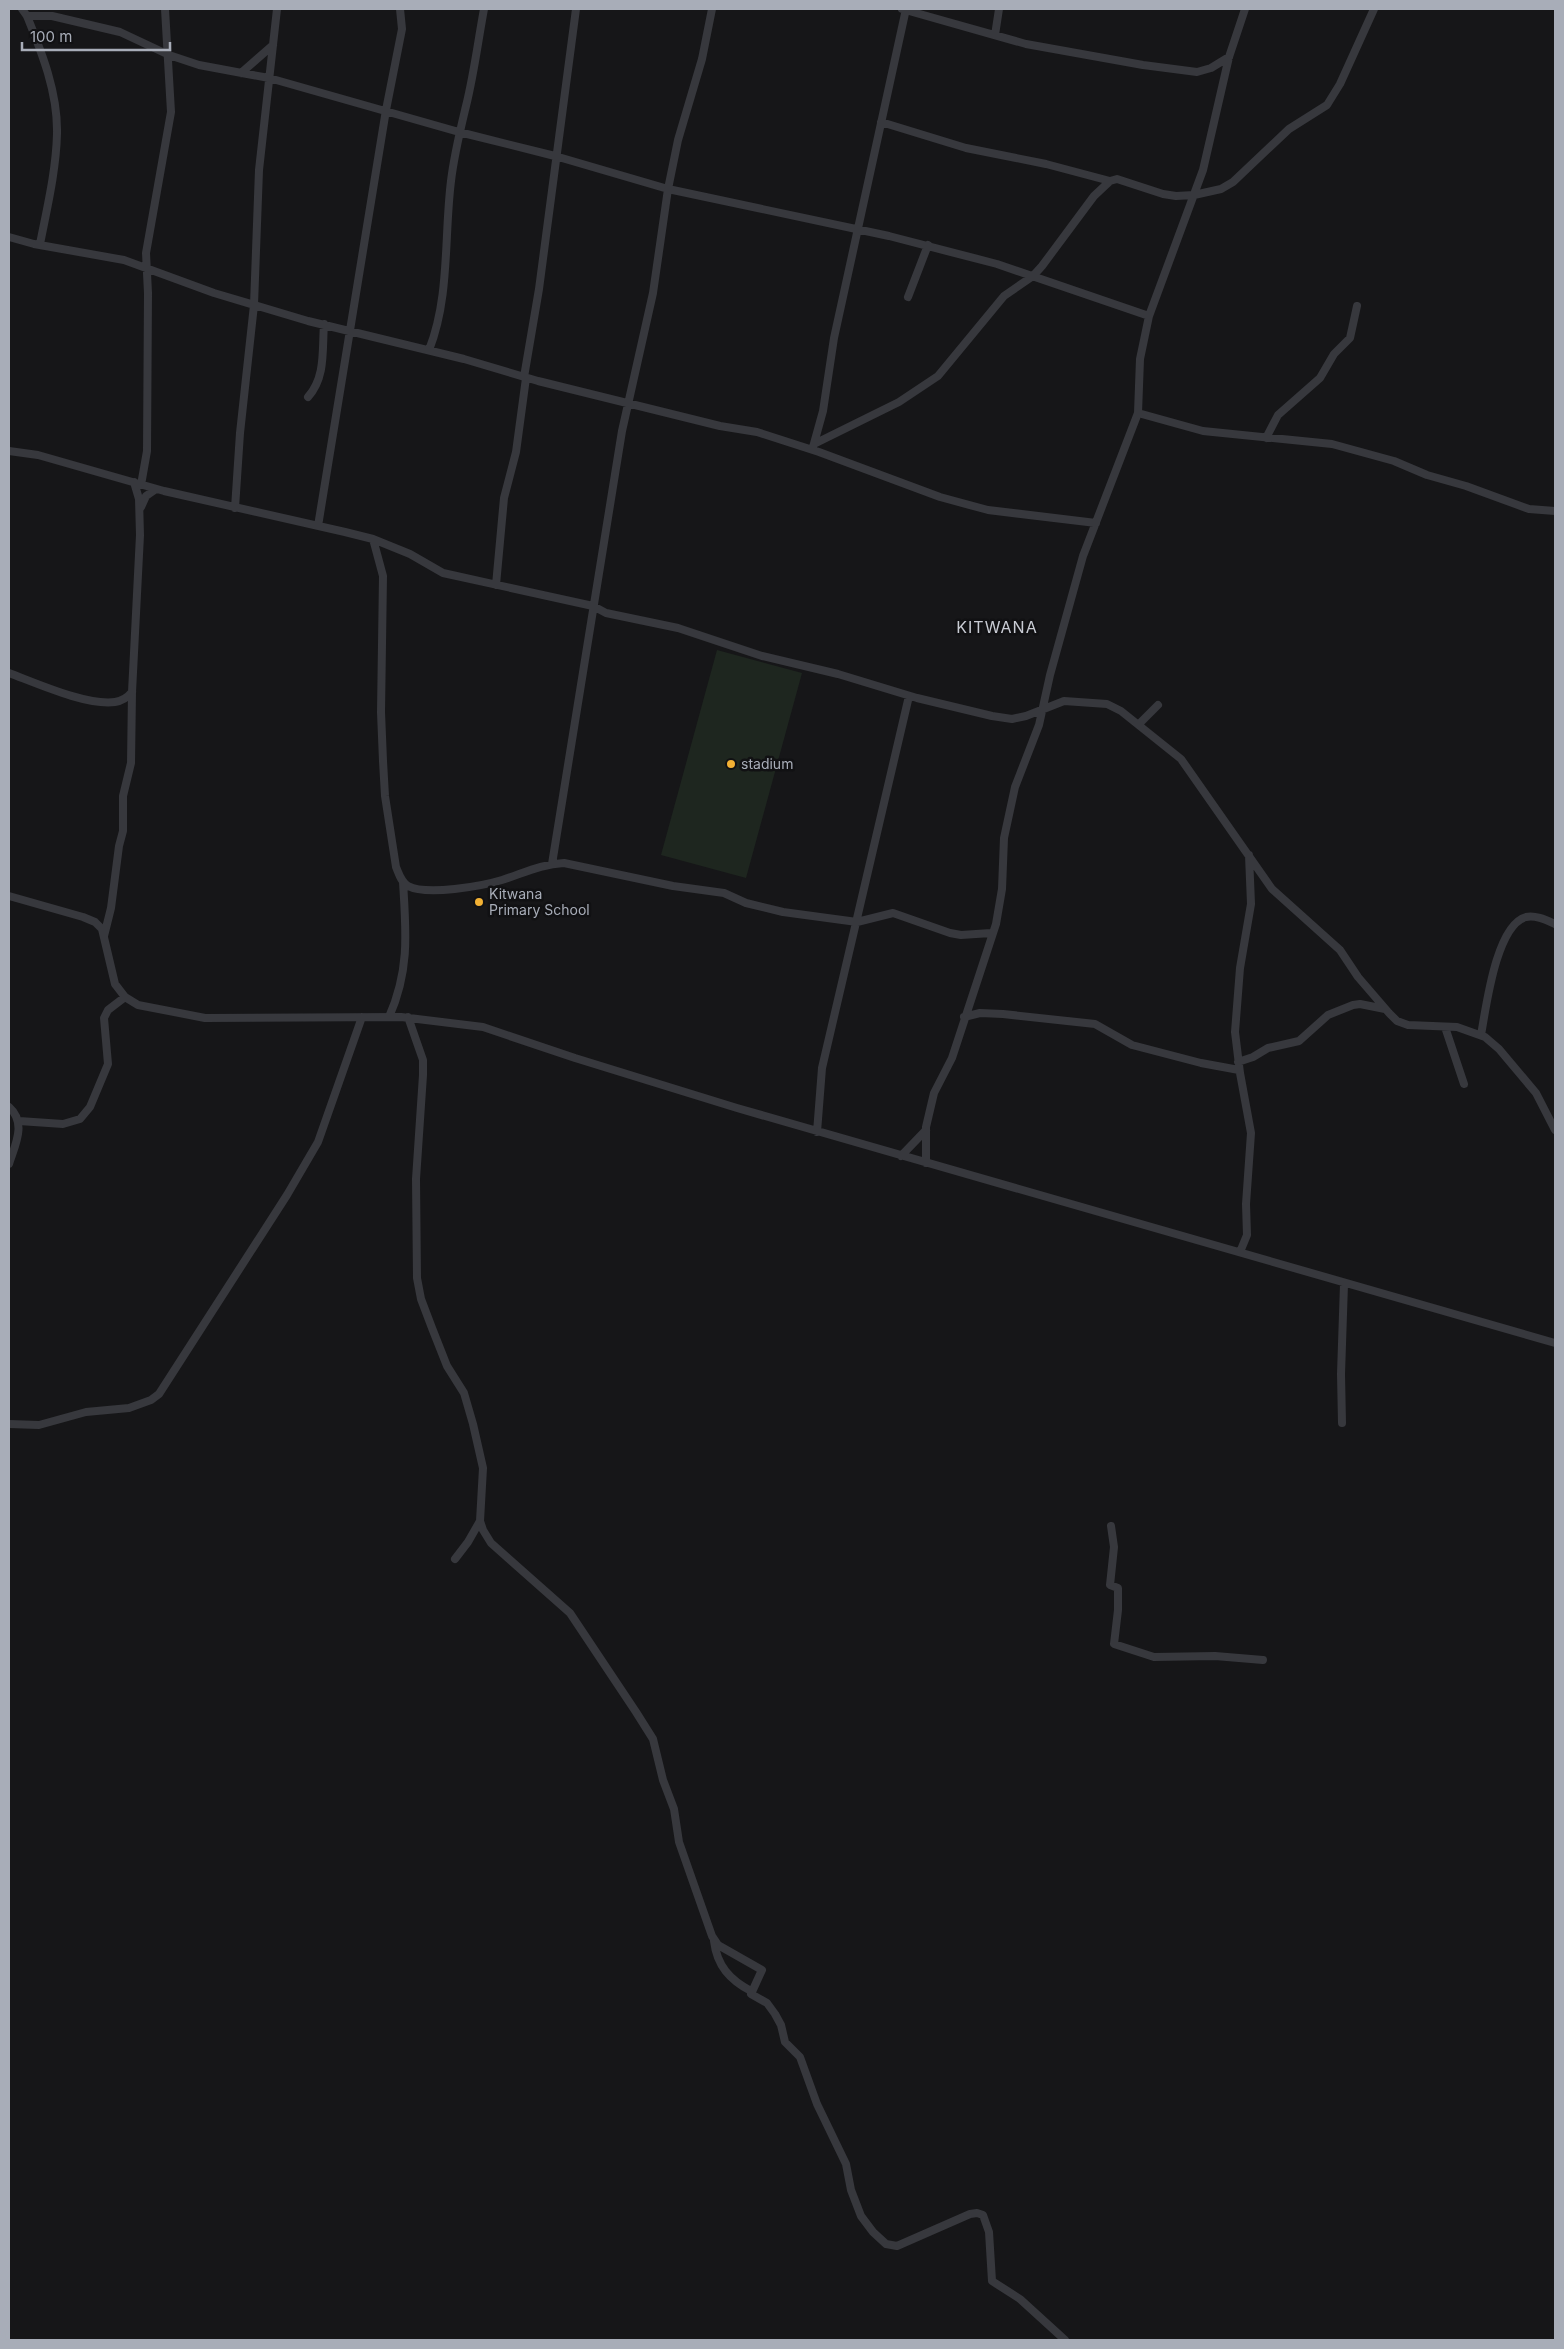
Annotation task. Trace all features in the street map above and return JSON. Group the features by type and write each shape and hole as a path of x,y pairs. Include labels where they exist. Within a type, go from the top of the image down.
{"street":[{"path":"104,936 111,908 119,846 123,831 123,796 131,764 132,692 140,508 137,484 147,442 147,240 171,112 166,9"},
{"path":"235,508 240,433 254,305 259,170 277,9"},
{"path":"318,526 386,110 402,29 400,9"},
{"path":"429,350 438,320 445,274 451,180 458,132 466,106 484,9"},
{"path":"496,585 504,498 516,452 576,9"},
{"path":"552,864 614,472 653,293 668,189 678,140 702,58 712,9"},
{"path":"813,447 823,411 834,338 904,9 1046,49 1182,70 1197,72 1211,68 1228,57"},
{"path":"995,35 999,9"},
{"path":"926,1163 926,1130 934,1094 952,1058 1000,904 1006,823 1015,786 1033,744 1084,556 1138,413 1140,359 1149,316 1203,170 1228,57 1245,9"},
{"path":"813,447 899,402 938,376 1004,296 1033,276 1085,211 1094,196 1110,181 1117,179 1127,181 1163,194 1194,195 1221,189 1233,182 1289,129 1327,105 1340,84 1374,9"},
{"path":"40,244 55,161 57,133 48,71 25,12 52,16 120,32 169,55 216,70 269,78 458,132 556,156 668,189 928,246 1033,276 1067,290 1149,316"},
{"path":"241,73 272,46"},
{"path":"881,122 966,148 1046,164 1110,181"},
{"path":"9,237 146,266 214,293 324,324 429,350 525,378 757,432 813,447 940,497 988,510 1096,523"},
{"path":"908,297 928,246"},
{"path":"1266,438 1278,415 1320,378 1334,354 1350,338 1357,306"},
{"path":"308,397 315,389 323,361 324,324"},
{"path":"1138,413 1203,431 1332,444 1351,448 1394,461 1427,475 1466,486 1529,509 1555,511"},
{"path":"9,451 38,455 156,489 373,539 410,554 443,573 593,606 606,614 678,628 762,656 838,674 909,696 968,711 1012,719 1026,716 1064,701 1107,704 1139,724 1181,759 1192,772 1272,889 1340,950 1358,977 1385,1009 1398,1021 1408,1025 1457,1027 1481,1035 1499,1049 1536,1094 1555,1130"},
{"path":"140,508 146,496 156,489"},
{"path":"373,539 383,576 381,712 385,796 396,867 404,882 407,916 405,966 401,986 389,1017"},
{"path":"9,673 60,692 95,701 116,702 124,700 132,692"},
{"path":"817,1132 822,1068 909,696"},
{"path":"1139,724 1158,705"},
{"path":"1240,1252 1247,1235 1246,1204 1251,1133 1235,1032 1236,1002 1250,912 1249,855"},
{"path":"404,882 417,889 473,886 502,880 528,869 564,863 673,886 724,893 746,903 783,912 857,922 893,913 961,935 992,933"},
{"path":"9,896 84,917 98,925 104,936 114,984 125,997 138,1006 205,1018 408,1017 482,1027 575,1058 817,1132 1555,1343"},
{"path":"1481,1035 1492,971 1510,928 1520,920 1528,917 1537,917 1555,924"},
{"path":"19,1121 63,1124 80,1118 90,1107 108,1064 104,1018 108,1010 125,997"},
{"path":"964,1017 980,1013 1003,1014 1095,1024 1132,1045 1201,1063 1239,1066 1268,1048 1298,1041 1328,1015 1353,1005 1385,1009"},
{"path":"9,1424 39,1425 86,1412 129,1408 151,1400 159,1394 287,1195 318,1142 362,1017"},
{"path":"408,1017 422,1060 423,1076 416,1179 417,1278 421,1299 447,1366 464,1393 473,1424 482,1468 480,1521 468,1542 455,1559"},
{"path":"1445,1027 1464,1084"},
{"path":"9,1107 19,1121 19,1131 9,1164"},
{"path":"901,1156 926,1130"},
{"path":"1342,1423 1341,1374 1344,1284"},
{"path":"480,1521 491,1543 570,1613 653,1739 663,1780 674,1809 680,1842 714,1941 716,1953 726,1974 736,1983 751,1991 753,1996 767,2003 781,2025 785,2042 800,2058 817,2104 846,2164 858,2208 873,2232 886,2244 903,2245 924,2233 970,2214 977,2213 983,2216 988,2232 992,2281 1020,2299 1065,2340"},
{"path":"1111,1526 1114,1547 1110,1586 1118,1588 1118,1610 1114,1644 1154,1657 1215,1656 1263,1660"},
{"path":"714,1941 739,1958 761,1968 762,1975 751,1991"}],"shaded area":[{"name":"stadium","path":"717,650 802,673 746,878 661,855"}],"place":[{"name":"stadium","path":"731,764"},
{"name":"Kitwana Primary School","path":"479,902"}],"district":[{"name":"KITWANA","path":"997,627"}]}
